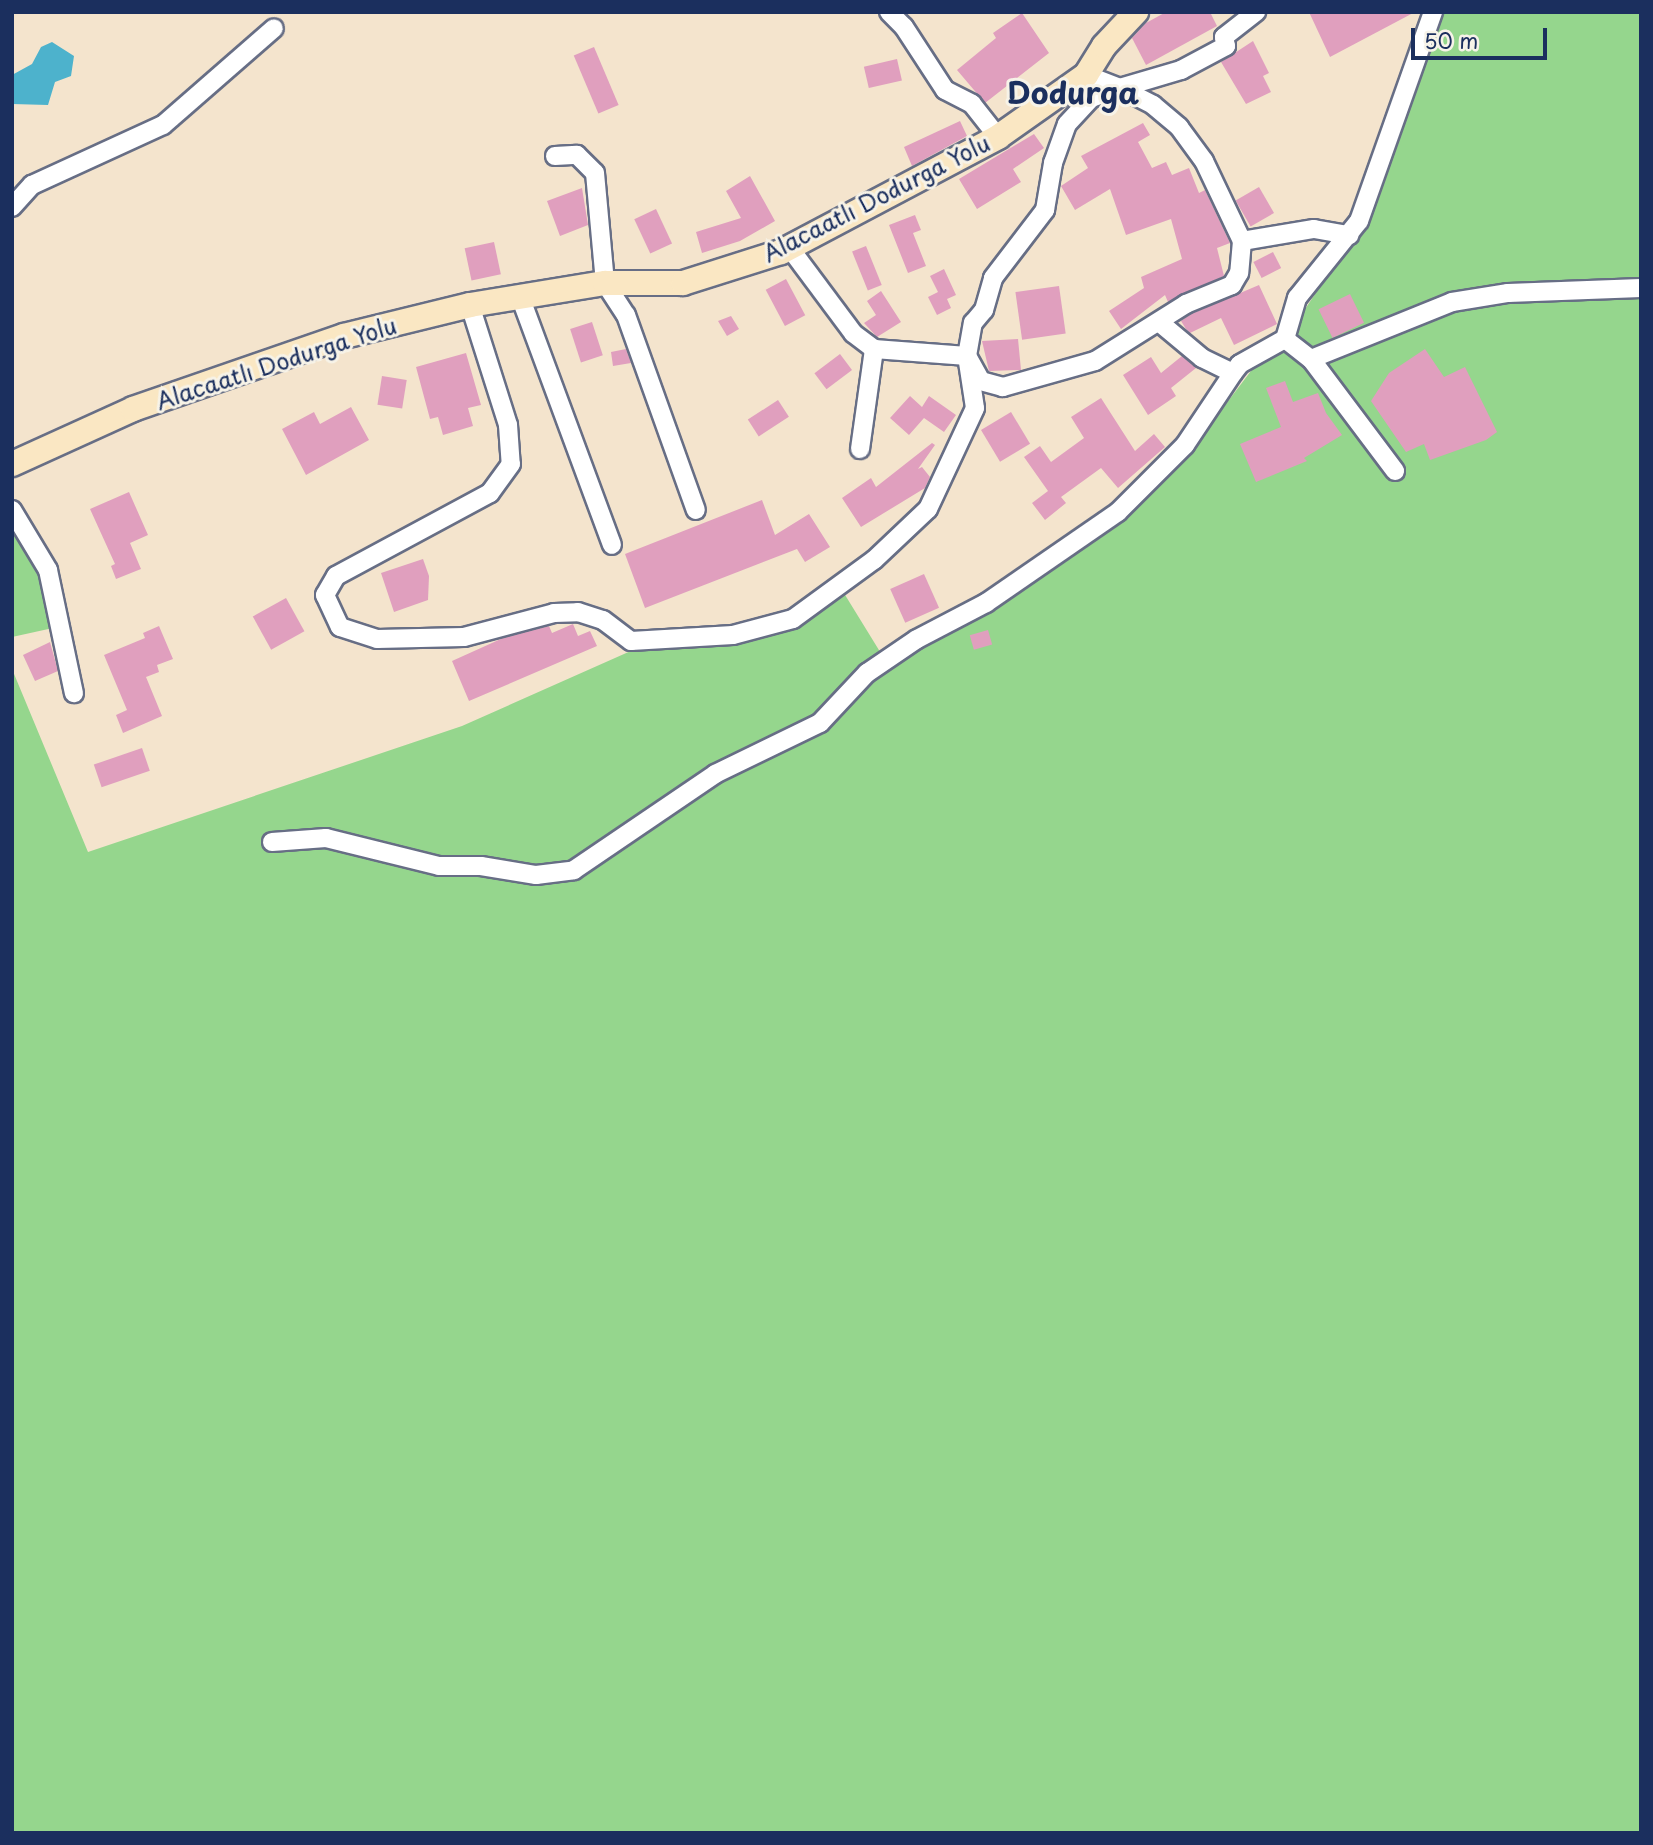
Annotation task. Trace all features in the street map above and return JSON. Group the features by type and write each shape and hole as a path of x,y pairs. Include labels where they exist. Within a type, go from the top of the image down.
{"street":[{"path":"889,12 904,27 944,90 972,104 998,137"},
{"name":"Alacaatlı Dodurga Yolu","path":"12,464 133,409 344,336 470,305 605,284 683,283 789,247 998,137 1086,75 1104,46 1136,12"},
{"path":"470,305 508,425 511,464 490,493 336,576 325,595 340,627 377,639 464,636 554,613 578,612 603,620 631,641 656,641 733,635 793,619 874,561 928,509 975,408 967,356 973,323 984,310 993,278 1045,210 1053,163 1067,124 1091,98 1181,70 1226,46 1224,37 1256,12"},
{"path":"272,842 326,838 439,866 481,866 536,875 574,870 715,774 820,723 867,673 917,639 986,603 1118,512 1185,445 1240,364 1286,339 1297,298 1359,221 1433,12"},
{"path":"12,207 32,186 163,125 274,28"},
{"path":"967,356 981,381 1003,387 1095,361 1186,304 1232,285 1239,272 1242,241 1204,160 1179,127 1153,105 1086,75"},
{"path":"555,156 577,155 595,173 605,284 626,316 696,510"},
{"path":"1242,241 1314,229 1349,235"},
{"path":"789,247 853,333 874,349 967,356"},
{"path":"1311,359 1451,302 1508,293 1641,288"},
{"path":"521,299 612,545"},
{"path":"1159,323 1202,358 1233,373"},
{"path":"1286,339 1311,359 1395,471"},
{"path":"860,449 874,349"},
{"path":"12,510 48,570 74,693"}],"green space":[{"path":"1433,12 1641,12 1641,1833 12,1833 12,669 88,852 462,726 633,650 749,639 842,590 890,668 981,614 1191,450 1254,367 1275,354 1374,206"},
{"path":"12,529 42,579 53,628 12,637"}],"water":[{"path":"52,42 74,56 71,76 55,82 48,105 12,104 12,75 32,64 41,47"}],"building":[{"path":"1166,12 1210,12 1217,26 1146,65 1132,38 1146,23"},
{"path":"1309,12 1415,12 1330,57"},
{"path":"1022,13 1049,53 985,103 957,70 996,38 993,33"},
{"path":"1253,41 1269,73 1263,76 1271,92 1246,104 1221,62"},
{"path":"594,47 619,105 598,114 574,56"},
{"path":"897,59 902,80 869,88 864,67"},
{"path":"960,121 967,136 912,166 904,147"},
{"path":"1143,123 1150,135 1138,142 1152,168 1166,162 1172,175 1189,168 1199,193 1205,190 1230,243 1217,248 1224,276 1168,302 1165,295 1121,329 1109,311 1144,288 1141,277 1182,259 1171,219 1126,235 1110,189 1075,210 1061,186 1088,168 1081,156"},
{"path":"1034,134 1044,148 1013,169 1021,182 977,209 959,179"},
{"path":"750,176 775,221 740,241 702,253 696,232 741,218 726,191"},
{"path":"1259,187 1274,213 1251,226 1236,200"},
{"path":"582,188 588,225 560,236 547,201"},
{"path":"656,209 672,243 650,254 634,219"},
{"path":"915,215 921,230 913,233 926,266 908,273 889,225"},
{"path":"494,242 501,274 472,281 465,248"},
{"path":"866,246 882,285 868,291 852,252"},
{"path":"1273,252 1281,268 1262,278 1253,262"},
{"path":"944,269 956,295 947,299 951,308 937,315 928,297 938,292 930,276"},
{"path":"786,279 805,315 785,326 766,290"},
{"path":"1259,285 1277,324 1234,345 1221,318 1190,333 1181,321 1191,314"},
{"path":"1059,286 1066,334 1022,340 1015,292"},
{"path":"881,291 901,322 877,337 864,323 876,315 867,301"},
{"path":"1350,294 1364,323 1333,338 1319,309"},
{"path":"731,316 739,329 727,336 718,321"},
{"path":"592,322 603,355 581,362 570,329"},
{"path":"1018,339 1021,370 989,371 982,341"},
{"path":"626,349 631,363 613,366 611,352"},
{"path":"1425,349 1444,377 1465,367 1497,432 1486,440 1430,460 1424,444 1406,452 1371,401 1389,373"},
{"path":"466,353 481,405 468,408 473,426 443,435 438,417 430,419 416,367"},
{"path":"840,354 852,370 826,389 814,373"},
{"path":"1182,356 1196,368 1171,388 1176,396 1148,415 1123,375 1151,357 1161,373"},
{"path":"382,376 407,380 402,409 377,405"},
{"path":"1285,381 1293,402 1318,393 1326,413 1342,435 1304,458 1307,461 1256,482 1240,444 1281,427 1266,388"},
{"path":"910,396 922,407 929,396 956,415 944,432 924,418 909,435 890,418"},
{"path":"1101,398 1135,451 1154,434 1165,447 1118,488 1101,468 1061,497 1066,503 1045,520 1032,503 1048,491 1024,457 1040,446 1051,462 1084,438 1071,417"},
{"path":"778,400 789,417 759,436 748,420"},
{"path":"351,407 369,440 306,475 282,429 314,412 320,424"},
{"path":"1011,412 1030,444 1000,462 981,430"},
{"path":"932,443 935,445 918,469 922,467 930,477 925,488 861,527 842,498 871,478 876,487"},
{"path":"129,492 148,535 130,543 141,569 116,579 111,566 115,564 90,509"},
{"path":"762,500 775,535 809,514 830,547 805,562 797,549 645,608 625,554"},
{"path":"423,559 429,576 428,600 394,612 381,573"},
{"path":"924,574 939,608 905,623 890,589"},
{"path":"286,598 304,631 271,650 253,616"},
{"path":"573,624 578,636 590,631 597,646 469,701 452,661 503,638 549,626 552,633"},
{"path":"159,626 173,659 157,665 159,672 146,677 162,716 123,733 116,715 127,710 104,655 145,638 143,633"},
{"path":"988,630 992,644 974,650 970,635"},
{"path":"50,642 58,671 35,681 23,655"},
{"path":"142,748 150,771 102,787 94,765"}],"district":[{"name":"Dodurga","path":"1073,92"}]}
